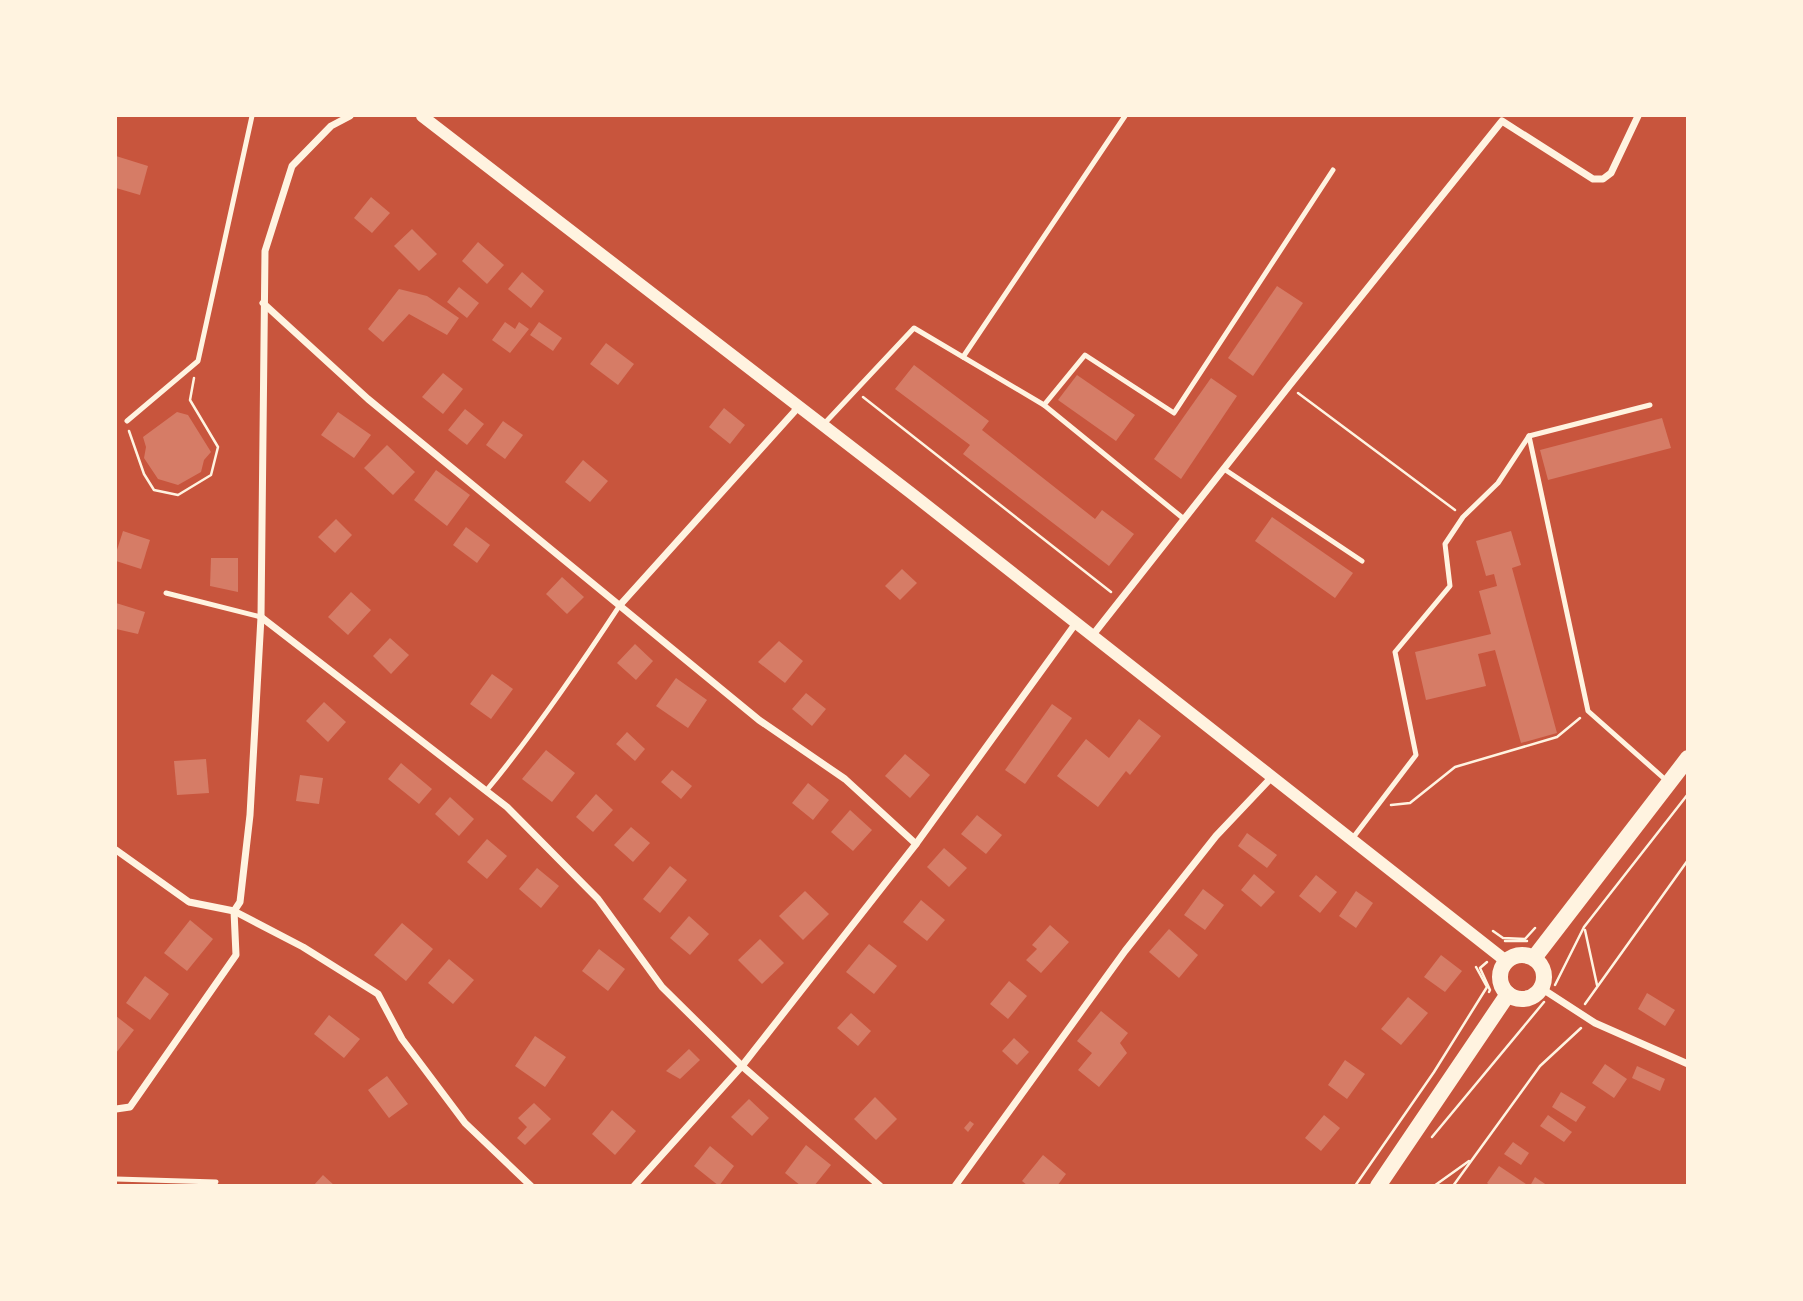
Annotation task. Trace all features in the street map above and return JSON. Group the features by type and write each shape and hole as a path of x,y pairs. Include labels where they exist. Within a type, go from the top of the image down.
{"main road":[{"path":"1534,958 1688,758"},
{"path":"1518,956 1534,958 1545,976 1541,988 1526,998 1508,994 1500,981 1506,961 1518,956"},
{"path":"1378,1185 1508,994"}],"street":[{"path":"116,1109 130,1107 236,955 234,911 240,902 250,815 261,617 265,251 292,166 331,126 350,116"},
{"path":"422,116 823,425 1506,961"},
{"path":"1092,636 1503,118 1593,179 1602,179 1611,173 1638,116"},
{"path":"263,303 368,399 759,720 845,779 916,844"},
{"path":"620,605 798,406"},
{"path":"261,617 507,807 597,899 662,986 742,1066 879,1185"},
{"path":"634,1185 742,1066 916,844 1076,624"},
{"path":"955,1185 1125,951 1216,836 1272,777"},
{"path":"116,850 189,902 234,911 303,947 378,994 402,1040 465,1123 531,1185"},
{"path":"1541,988 1589,1020 1688,1064"}],"lane":[{"path":"127,421 198,361 252,116"},
{"path":"963,357 1125,116"},
{"path":"1044,405 1085,355 1174,413 1333,170"},
{"path":"823,425 914,328 1044,405 1185,519"},
{"path":"1352,839 1416,755 1395,652 1450,586 1445,544 1463,517 1498,483 1529,436 1650,405"},
{"path":"1529,436 1588,711 1668,782"},
{"path":"1224,469 1362,561"},
{"path":"166,593 261,617"},
{"path":"486,791 560,695 620,605"},
{"path":"116,1179 216,1182"}],"path":[{"path":"127,421 134,449 154,490 178,495 211,475 218,447 190,400 198,361"},
{"path":"1289,386 1463,517"},
{"path":"855,390 1121,599"},
{"path":"1376,807 1410,803 1455,767 1557,737 1588,711"},
{"path":"1578,1012 1688,860"},
{"path":"1584,927 1597,986"},
{"path":"1355,1185 1434,1072 1487,987 1476,967"},
{"path":"1453,1185 1540,1066 1589,1020"},
{"path":"1434,1185 1473,1158"}],"building":[{"path":"116,156 148,166 140,195 116,188"},
{"path":"371,197 390,213 372,233 354,218"},
{"path":"412,229 437,254 419,271 394,246"},
{"path":"478,242 504,265 487,284 462,261"},
{"path":"522,272 544,291 531,308 508,289"},
{"path":"1277,286 1303,303 1253,376 1228,358"},
{"path":"459,287 479,303 467,318 447,302"},
{"path":"399,289 427,296 459,318 447,335 409,314 383,342 368,329"},
{"path":"505,322 515,329 519,322 529,329 510,353 492,340"},
{"path":"539,322 562,338 553,351 530,335"},
{"path":"606,343 634,364 618,385 590,364"},
{"path":"914,365 989,421 982,430 1095,519 1102,510 1134,534 1109,566 963,454 970,445 895,389"},
{"path":"443,373 463,389 443,414 422,397"},
{"path":"1077,375 1135,415 1116,441 1058,400"},
{"path":"1211,378 1237,396 1181,479 1154,459"},
{"path":"724,408 745,425 730,444 709,427"},
{"path":"465,409 484,424 467,445 448,430"},
{"path":"177,412 188,415 211,452 204,460 201,472 178,485 158,479 144,458 146,447 143,437"},
{"path":"338,412 371,435 354,458 321,435"},
{"path":"1662,418 1671,448 1548,480 1540,450"},
{"path":"503,421 523,435 505,459 486,445"},
{"path":"387,445 415,472 393,495 364,468"},
{"path":"583,460 608,481 590,502 565,482"},
{"path":"436,470 470,495 447,526 414,500"},
{"path":"1272,517 1353,573 1335,598 1255,541"},
{"path":"336,519 352,535 335,553 318,537"},
{"path":"466,527 490,545 477,563 453,545"},
{"path":"123,531 150,540 141,569 116,561"},
{"path":"1511,531 1521,565 1512,568 1557,733 1521,743 1495,650 1478,654 1486,686 1426,700 1415,652 1491,634 1479,591 1497,586 1494,574 1486,576 1476,541"},
{"path":"211,558 238,558 238,592 210,586"},
{"path":"902,569 917,583 900,600 885,586"},
{"path":"562,577 584,597 567,614 546,594"},
{"path":"351,592 371,610 348,635 328,617"},
{"path":"116,603 145,612 138,634 116,629"},
{"path":"390,638 409,655 391,674 373,656"},
{"path":"779,641 803,661 785,683 758,662"},
{"path":"635,644 653,661 636,680 617,663"},
{"path":"492,674 513,689 491,719 470,704"},
{"path":"676,678 707,700 688,728 656,706"},
{"path":"806,693 826,709 812,726 792,709"},
{"path":"324,702 346,722 328,742 306,721"},
{"path":"1052,704 1072,718 1025,784 1005,770"},
{"path":"1139,719 1161,736 1130,775 1126,771 1098,807 1057,776 1086,739 1109,758"},
{"path":"627,732 645,749 635,761 616,744"},
{"path":"546,750 575,773 552,802 522,779"},
{"path":"905,754 930,775 910,798 885,776"},
{"path":"206,759 209,793 177,795 174,761"},
{"path":"401,763 432,789 419,804 388,779"},
{"path":"672,770 692,786 681,799 661,782"},
{"path":"300,775 323,778 319,804 296,801"},
{"path":"808,783 829,800 813,820 792,803"},
{"path":"596,794 613,810 593,832 576,817"},
{"path":"450,797 474,819 459,836 435,814"},
{"path":"850,810 872,830 853,851 831,832"},
{"path":"977,815 1002,835 986,854 961,834"},
{"path":"631,827 650,843 633,862 614,845"},
{"path":"1247,833 1277,855 1267,868 1238,846"},
{"path":"487,839 507,856 487,879 467,862"},
{"path":"944,848 967,868 949,887 927,867"},
{"path":"670,866 687,880 660,913 643,899"},
{"path":"537,868 559,886 541,908 519,889"},
{"path":"1254,874 1275,892 1261,907 1241,890"},
{"path":"1316,875 1337,892 1320,913 1299,896"},
{"path":"1203,889 1224,905 1205,930 1184,915"},
{"path":"805,891 829,914 803,940 779,916"},
{"path":"1356,891 1373,903 1356,928 1339,916"},
{"path":"921,900 945,920 927,941 903,922"},
{"path":"689,916 709,934 690,955 670,938"},
{"path":"190,920 213,939 187,971 164,953"},
{"path":"402,923 433,949 406,981 374,955"},
{"path":"1050,925 1069,942 1041,973 1026,960 1037,949 1032,945"},
{"path":"1169,929 1198,955 1179,978 1149,952"},
{"path":"760,939 784,963 762,984 738,960"},
{"path":"869,944 897,966 874,994 846,972"},
{"path":"599,949 625,969 608,991 582,971"},
{"path":"1441,955 1462,971 1445,992 1424,977"},
{"path":"449,959 474,980 453,1004 428,983"},
{"path":"145,976 169,994 150,1020 126,1003"},
{"path":"1009,981 1027,996 1008,1019 990,1004"},
{"path":"1647,993 1675,1010 1665,1026 1638,1009"},
{"path":"1408,997 1428,1013 1401,1045 1381,1029"},
{"path":"1101,1011 1128,1033 1120,1043 1127,1053 1099,1087 1078,1070 1092,1053 1077,1041"},
{"path":"851,1013 871,1031 858,1046 837,1028"},
{"path":"329,1015 360,1039 344,1058 314,1034"},
{"path":"116,1016 134,1030 116,1053"},
{"path":"535,1036 566,1057 545,1087 515,1066"},
{"path":"1014,1038 1029,1052 1017,1065 1002,1051"},
{"path":"689,1049 700,1060 680,1079 666,1071"},
{"path":"1345,1060 1365,1074 1347,1099 1328,1085"},
{"path":"1605,1064 1627,1079 1614,1098 1592,1083"},
{"path":"1637,1066 1665,1079 1660,1091 1632,1078"},
{"path":"387,1076 408,1104 389,1118 368,1090"},
{"path":"1561,1092 1586,1107 1576,1122 1552,1107"},
{"path":"875,1097 897,1119 876,1140 854,1119"},
{"path":"749,1099 769,1118 752,1136 731,1117"},
{"path":"534,1103 551,1119 525,1145 517,1138 527,1127 518,1118"},
{"path":"612,1110 636,1131 615,1155 592,1134"},
{"path":"1324,1115 1340,1128 1321,1151 1305,1138"},
{"path":"1548,1115 1572,1132 1564,1142 1540,1126"},
{"path":"970,1121 974,1124 968,1132 964,1128"},
{"path":"1513,1142 1529,1153 1521,1165 1504,1154"},
{"path":"806,1145 831,1165 814,1186 801,1186 785,1173"},
{"path":"710,1146 734,1166 719,1186 694,1166"},
{"path":"1043,1155 1066,1174 1057,1186 1028,1186 1022,1181"},
{"path":"1499,1166 1529,1186 1491,1186 1487,1183"},
{"path":"323,1175 335,1186 313,1186"},
{"path":"1535,1177 1548,1186 1530,1186"}]}
